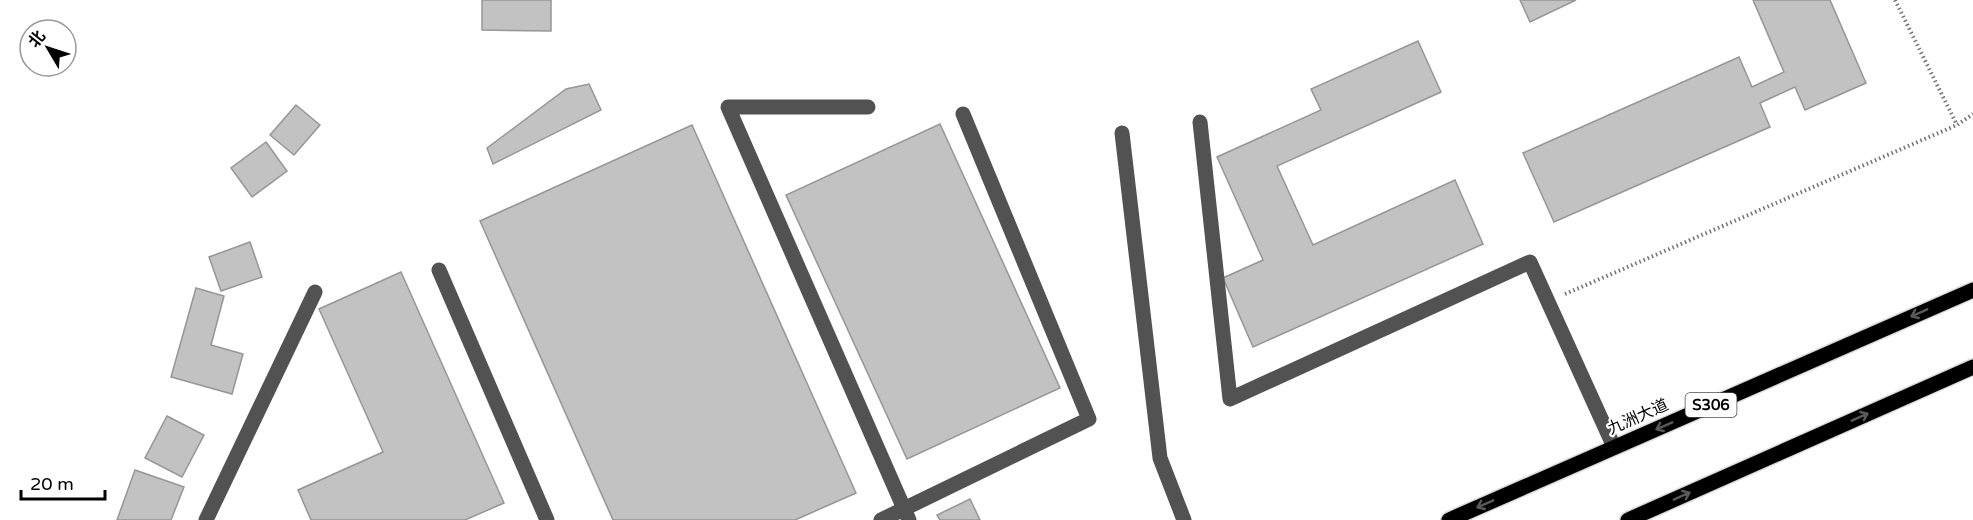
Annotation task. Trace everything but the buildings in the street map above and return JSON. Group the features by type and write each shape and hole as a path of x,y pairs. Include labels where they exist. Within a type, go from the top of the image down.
{"main road":[{"name":"九洲大道","path":"1449,520 1973,290"},
{"path":"1628,520 1973,367"}],"lane":[{"path":"868,107 728,108 906,515"},
{"path":"881,520 906,515 1089,419 963,114"},
{"path":"1200,122 1230,399 1530,262 1614,447"},
{"path":"1122,133 1160,458 1184,520"},
{"path":"439,270 547,520"},
{"path":"206,520 315,292"}],"path":[{"path":"1895,0 1957,125"},
{"path":"1548,301 1957,125 1973,114"}]}
